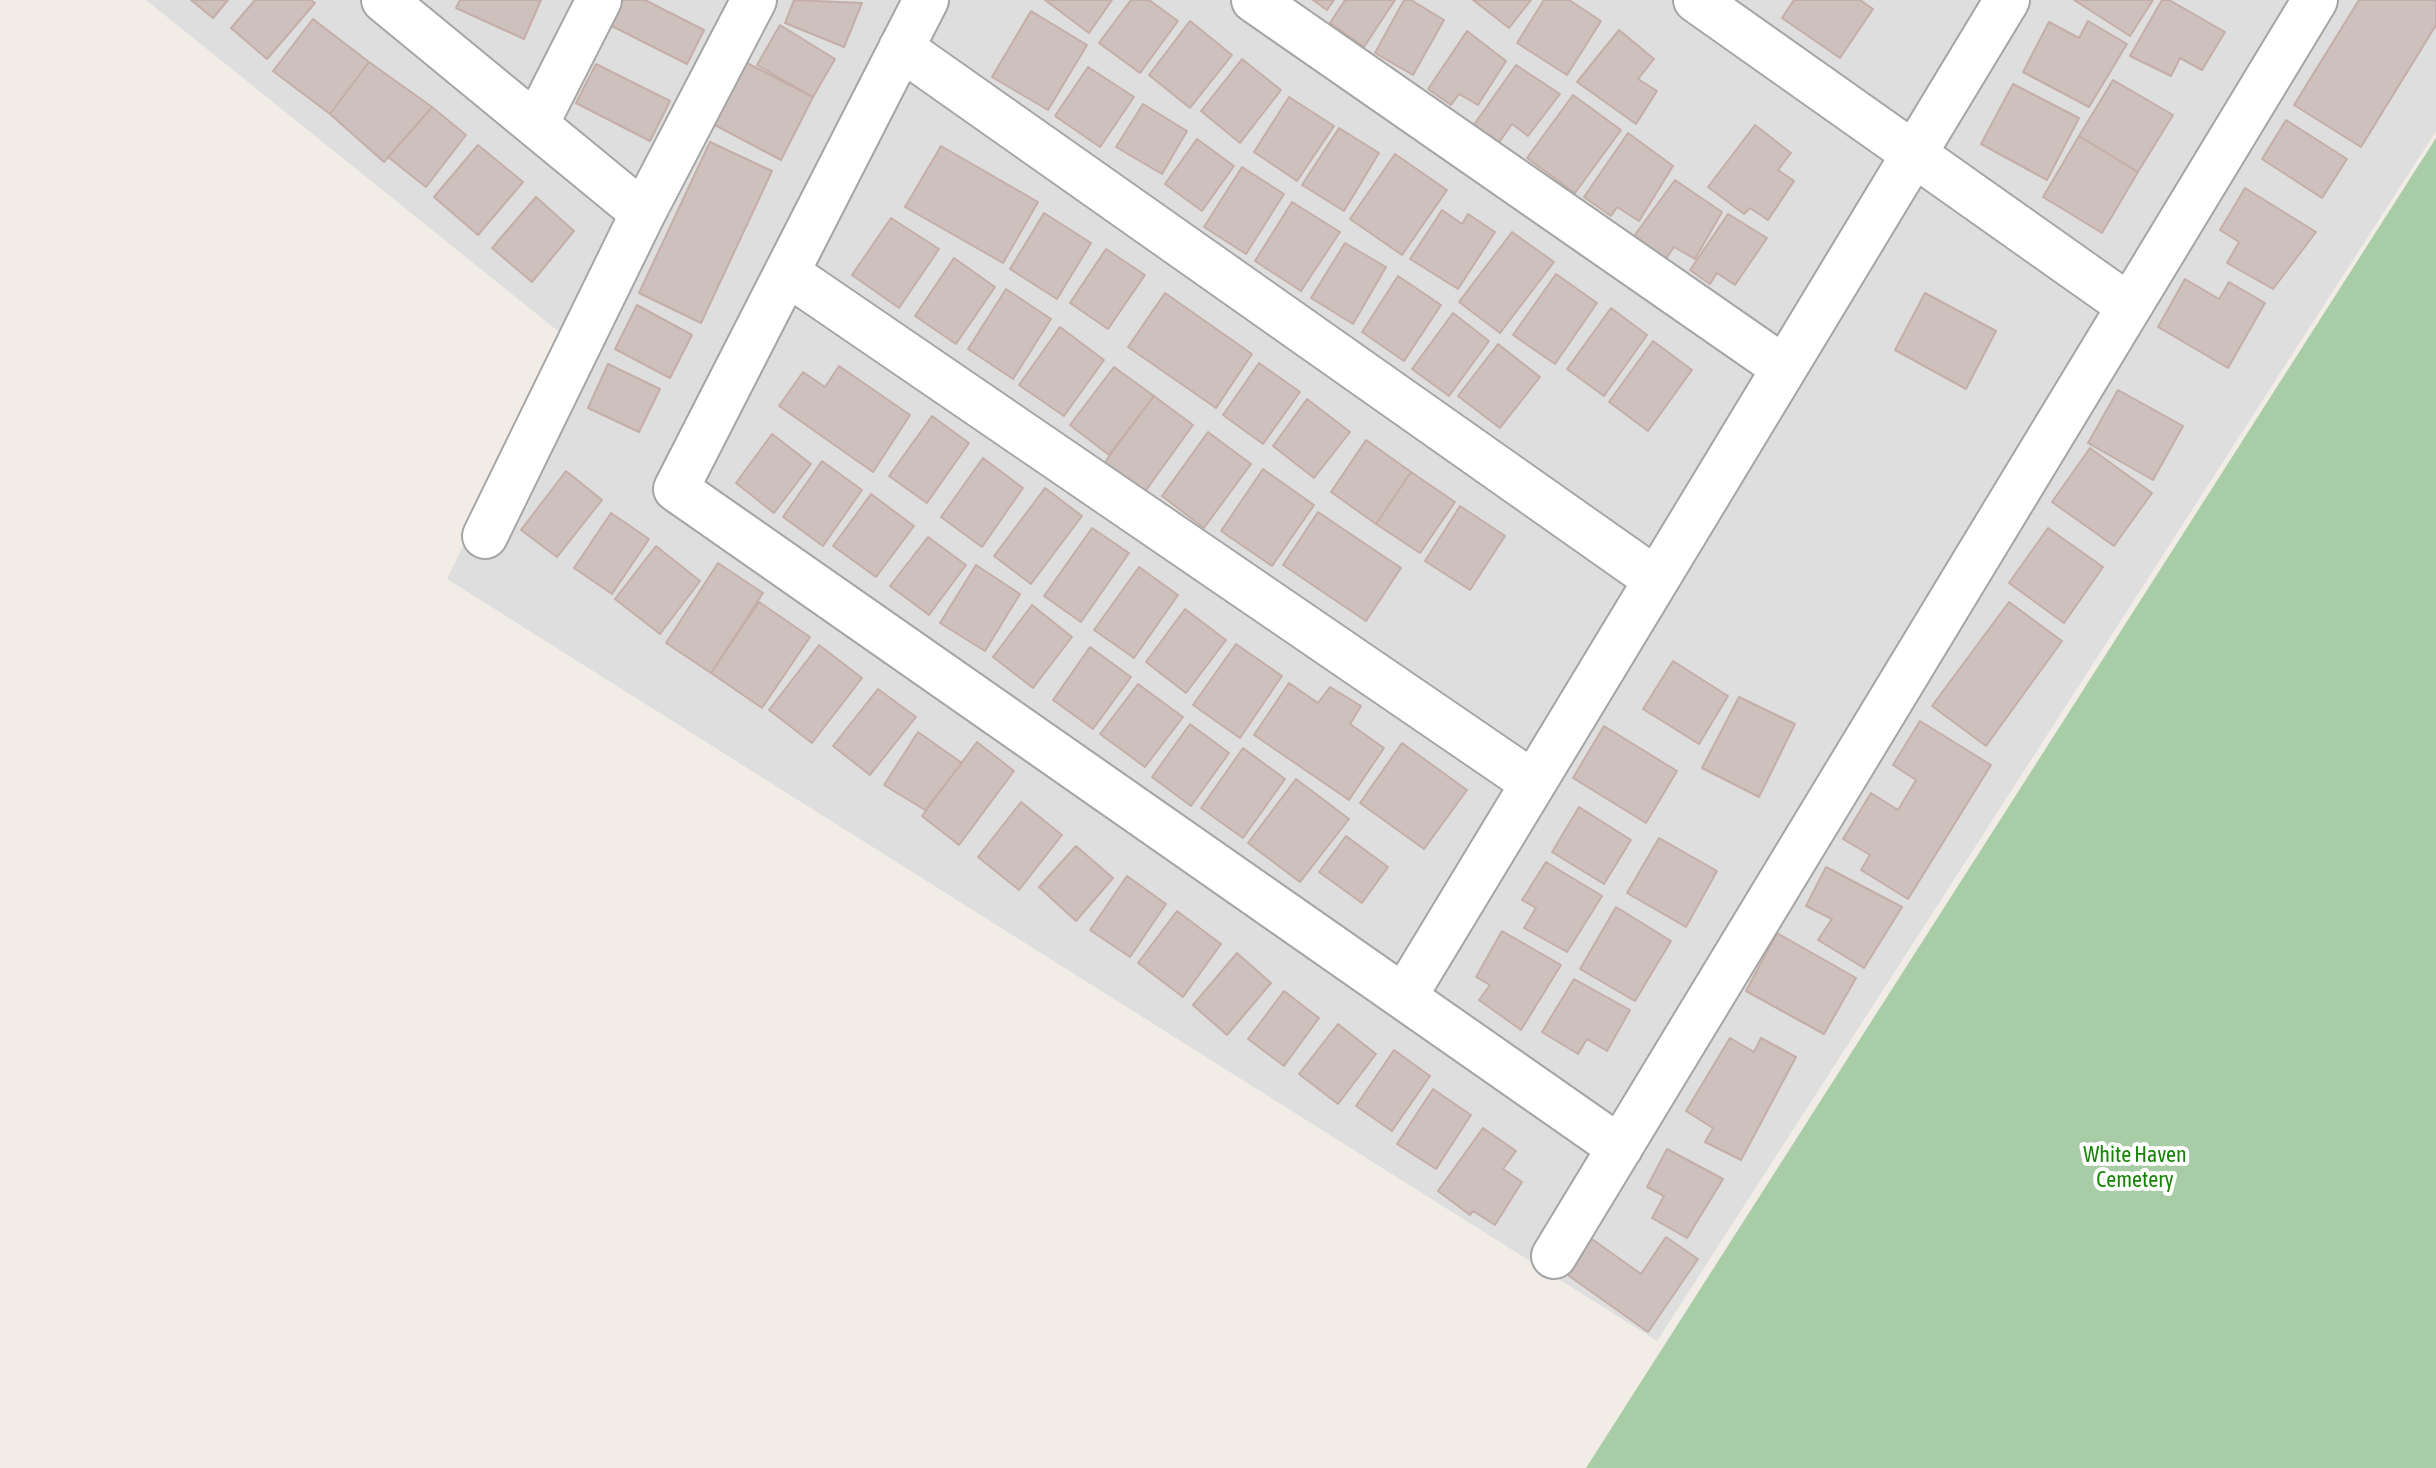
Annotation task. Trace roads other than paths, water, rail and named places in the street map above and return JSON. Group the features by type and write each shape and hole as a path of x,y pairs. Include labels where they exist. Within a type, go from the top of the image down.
{"street":[{"path":"384,0 643,213"},
{"path":"536,124 599,0"},
{"path":"485,536 643,213 754,0"},
{"path":"926,0 676,489 1620,1148"},
{"path":"1254,0 1784,368"},
{"path":"1696,0 2129,306"},
{"path":"1404,997 2007,0"},
{"path":"1554,1256 2315,0"},
{"path":"901,48 1655,579"},
{"path":"787,273 1533,783"}],"park label":[{"name":"White Haven Cemetery","path":"2135,1168"}]}
